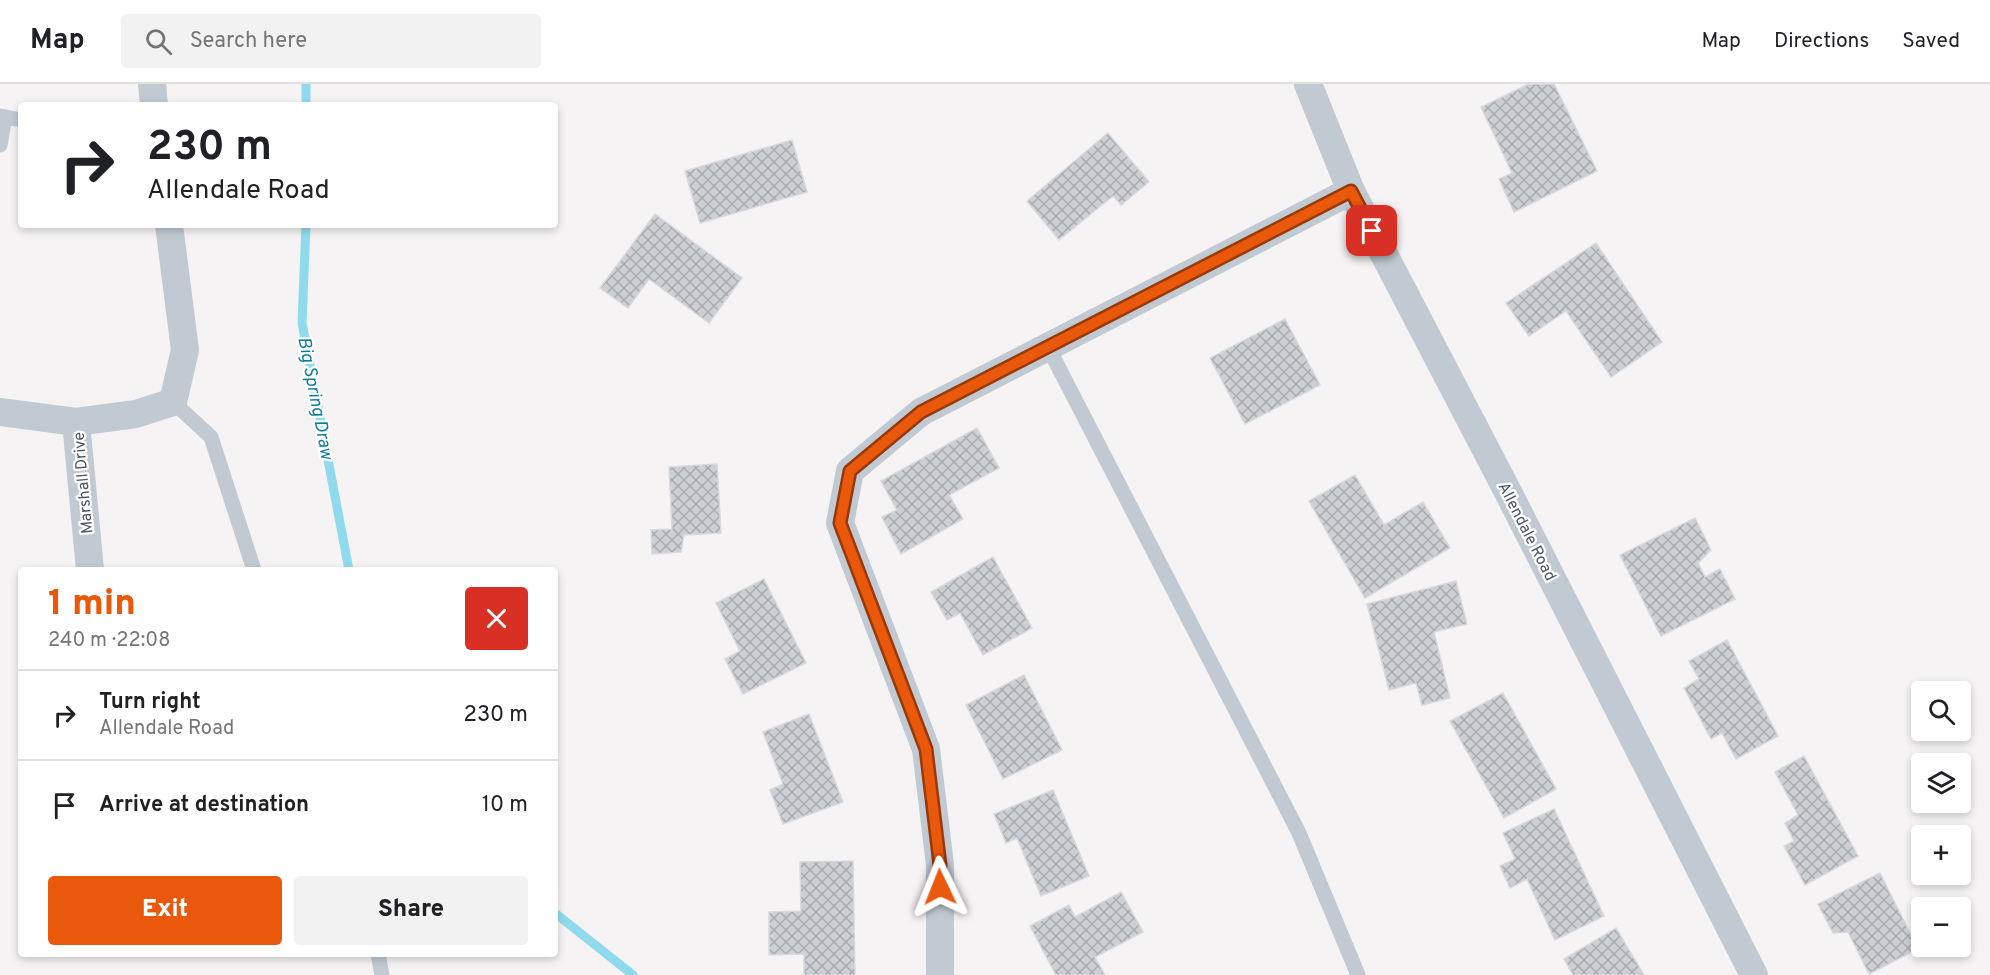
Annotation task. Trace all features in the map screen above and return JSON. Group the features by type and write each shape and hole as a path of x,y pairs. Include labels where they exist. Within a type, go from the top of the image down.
{"street":[{"path":"152,84 154,102"},
{"name":"Allendale Road","path":"1308,84 1351,191 1755,975"},
{"path":"940,975 940,865 926,749 840,523 850,471 921,412 1351,191"},
{"path":"169,228 185,350 173,402"},
{"name":"Marshall Drive","path":"90,567 76,422 136,414 173,402"},
{"path":"0,412 76,422"}],"lane":[{"path":"0,145 3,117 18,120"},
{"path":"1048,347 1299,833 1358,975"},
{"path":"173,402 211,437 253,567"},
{"path":"379,957 382,975"}],"building":[{"path":"1529,84 1554,84 1597,171 1514,212 1499,179 1512,173 1481,107"},
{"path":"1108,133 1149,182 1121,205 1113,196 1059,240 1027,201"},
{"path":"792,140 807,192 700,223 685,171"},
{"path":"655,214 742,278 709,323 649,279 628,308 600,288"},
{"path":"1596,243 1662,342 1611,377 1566,311 1529,336 1506,303"},
{"path":"1285,319 1320,385 1245,424 1210,358"},
{"path":"977,428 999,468 949,495 963,519 901,554 882,517 897,510 881,481"},
{"path":"717,464 721,533 684,535 681,552 652,554 651,530 672,529 669,467"},
{"path":"1355,475 1384,525 1423,502 1450,548 1365,598 1309,501"},
{"path":"1695,518 1711,550 1698,563 1705,577 1720,569 1735,599 1661,636 1620,555"},
{"path":"993,557 1032,628 983,655 960,613 947,620 931,592"},
{"path":"764,579 806,663 743,694 725,659 740,651 716,603"},
{"path":"1456,581 1467,624 1434,632 1450,698 1422,705 1416,683 1389,690 1367,604"},
{"path":"1727,640 1778,736 1736,759 1722,733 1711,739 1684,688 1699,679 1689,661"},
{"path":"1024,675 1062,750 1003,779 966,705"},
{"path":"1503,693 1556,789 1504,818 1450,721"},
{"path":"809,714 843,802 783,824 770,790 783,784 763,732"},
{"path":"1804,756 1858,856 1805,885 1784,846 1794,841 1785,823 1798,815 1775,772"},
{"path":"1053,790 1089,876 1041,896 1017,838 1006,843 994,814"},
{"path":"1554,809 1604,916 1555,940 1527,879 1510,888 1500,866 1515,859 1503,833"},
{"path":"853,861 855,975 804,975 804,954 769,955 769,912 801,911 800,862"},
{"path":"1880,873 1911,935 1911,953 1869,974 1848,932 1833,933 1818,904"},
{"path":"1121,892 1143,932 1095,957 1105,975 1056,975 1030,926 1069,905 1075,917"},
{"path":"1616,928 1644,975 1573,975 1564,959"}],"waterway":[{"name":"Big Spring Draw","path":"306,84 306,102"},
{"name":"Big Spring Draw","path":"306,228 302,323 348,567"},
{"name":"Big Spring Draw","path":"558,915 633,975"}],"route":[{"path":"940,887 940,865 926,749 840,523 850,471 921,412 1351,191 1372,231"}]}
